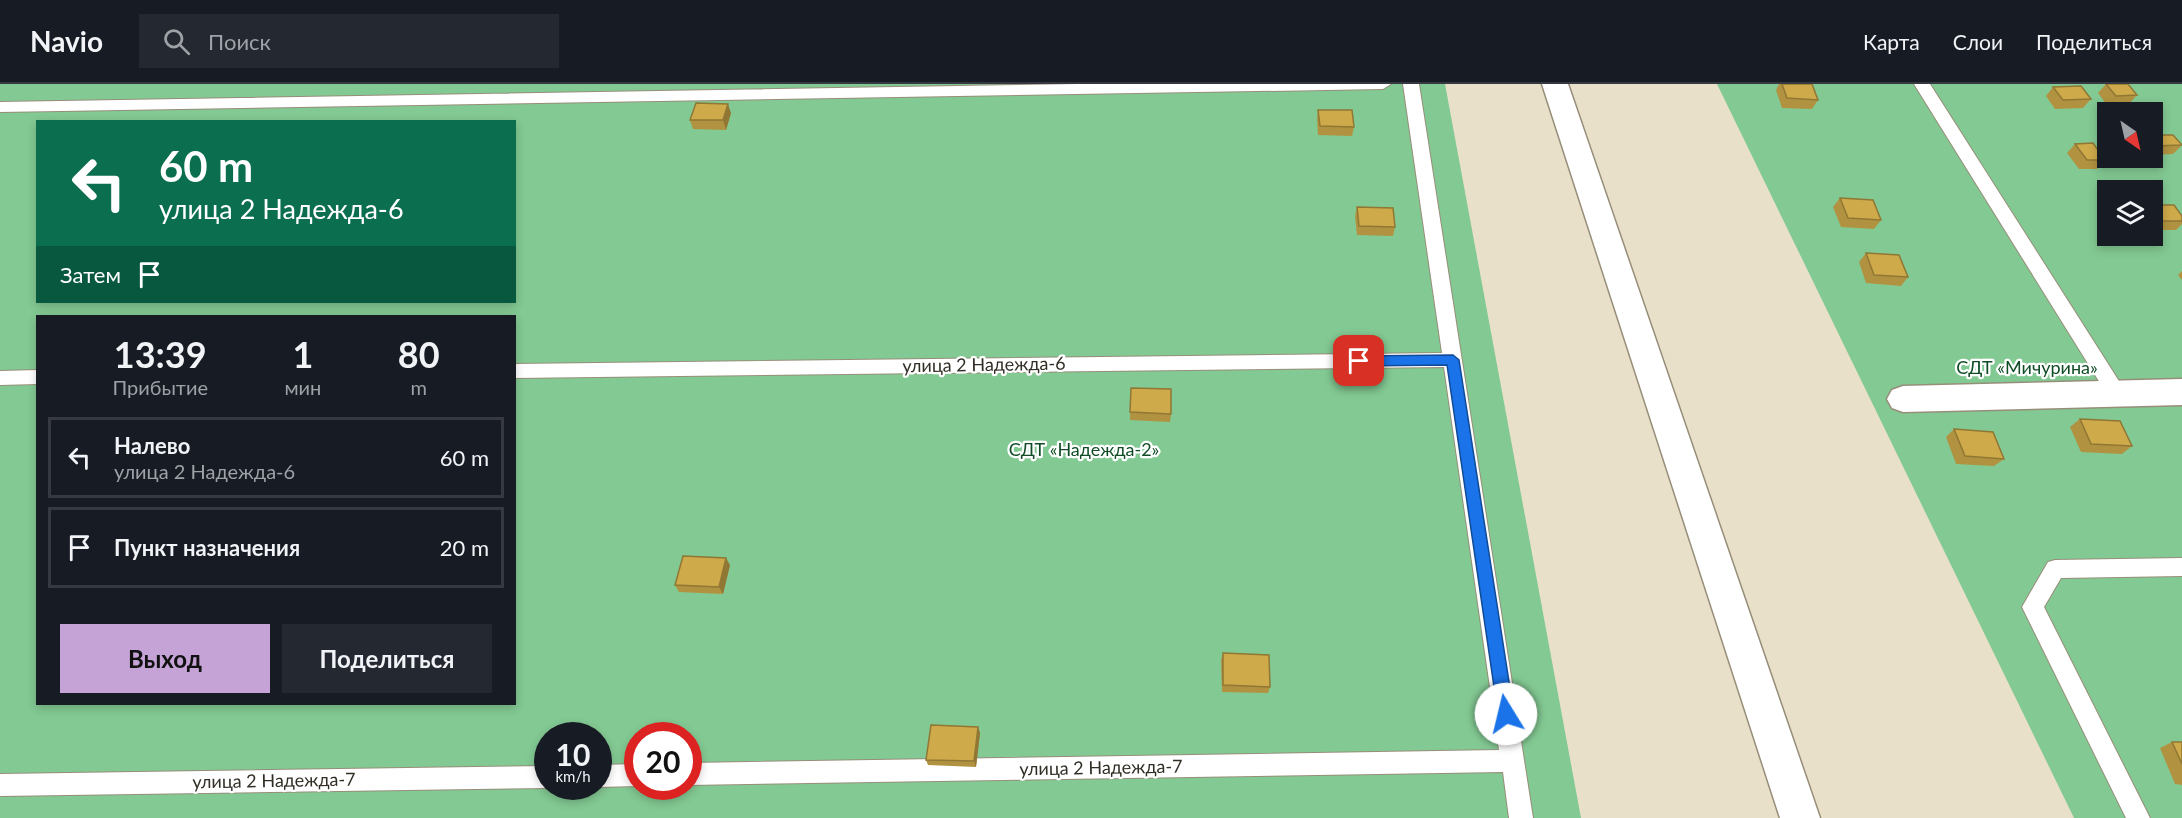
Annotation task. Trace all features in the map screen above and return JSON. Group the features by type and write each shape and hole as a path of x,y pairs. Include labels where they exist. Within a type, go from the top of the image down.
{"street":[{"path":"1555,84 1800,818"},
{"path":"1903,399 2182,392"}],"lane":[{"path":"0,107 1383,84"},
{"path":"1412,84 1521,818"},
{"path":"1922,84 2117,394"},
{"name":"улица 2 Надежда-6","path":"516,371 1453,360"},
{"path":"0,378 36,377"},
{"path":"2138,818 2033,607 2055,569 2182,567"},
{"name":"улица 2 Надежда-7","path":"702,774 1513,761"},
{"name":"улица 2 Надежда-7","path":"0,785 534,777"}],"green space":[{"name":"СДТ «Надежда-2»","path":"0,84 1445,84 1581,818 0,818"},
{"name":"СДТ «Мичурина»","path":"1717,84 2182,84 2182,818 2074,818"}],"building":[{"path":"1782,84 1812,84 1818,100 1787,98"},
{"path":"2106,84 2128,84 2137,95 2116,96"},
{"path":"2081,86 2091,99 2063,100 2053,87"},
{"path":"696,103 728,104 723,120 690,120"},
{"path":"1318,110 1352,110 1354,127 1320,126"},
{"path":"2163,135 2173,135 2182,145 2163,146"},
{"path":"2093,143 2097,149 2097,160 2087,160 2075,144"},
{"path":"1840,198 1873,200 1881,220 1848,218"},
{"path":"2163,205 2174,205 2182,216 2182,221 2163,221"},
{"path":"1357,207 1393,208 1395,227 1359,226"},
{"path":"1866,253 1899,255 1908,277 1874,275"},
{"path":"1131,388 1171,389 1171,414 1130,412"},
{"path":"2080,419 2120,421 2132,446 2091,444"},
{"path":"1954,429 1993,432 2004,459 1965,456"},
{"path":"683,556 726,558 719,587 675,585"},
{"path":"1223,653 1269,655 1270,687 1223,685"},
{"path":"931,725 978,727 974,761 926,760"},
{"path":"2172,742 2182,742 2182,764"}],"route":[{"path":"1359,361 1453,360 1506,714"}]}
